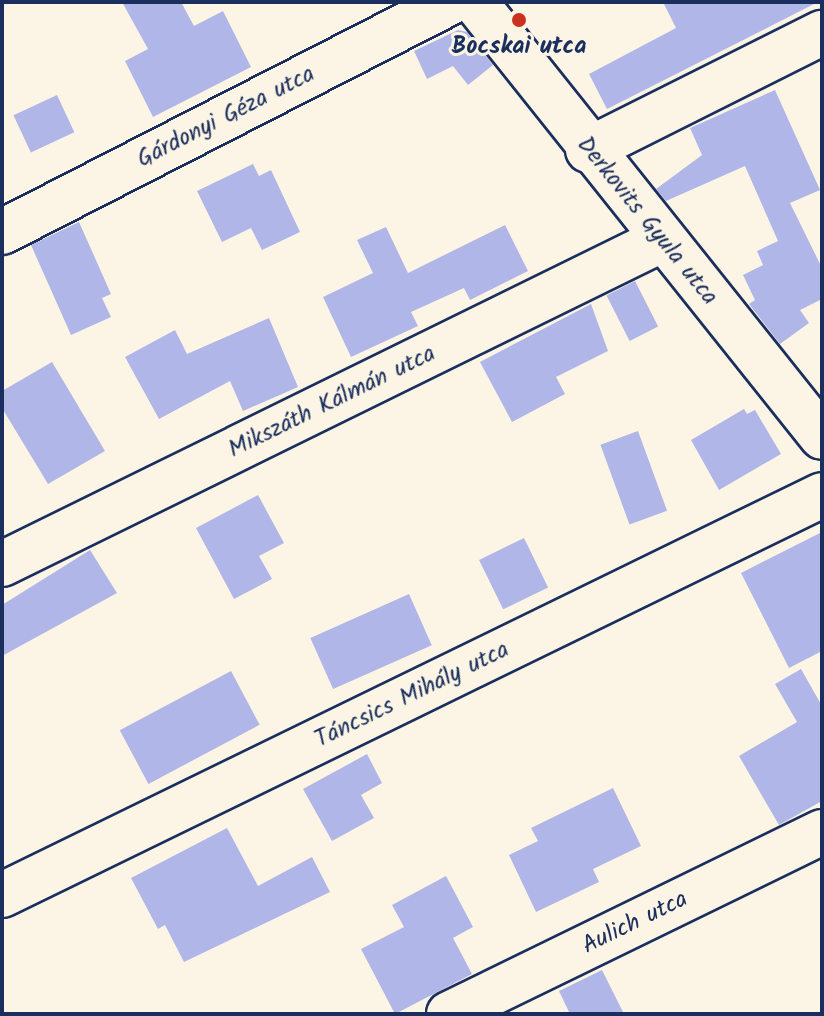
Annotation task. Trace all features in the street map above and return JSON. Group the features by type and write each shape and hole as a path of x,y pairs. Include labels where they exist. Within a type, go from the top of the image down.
{"street":[{"name":"Gárdonyi Géza utca","path":"2,232 451,2"},
{"name":"Derkovits Gyula utca","path":"475,2 588,150 822,437"},
{"path":"588,150 822,33"},
{"name":"Mikszáth Kálmán utca","path":"2,564 661,240"},
{"name":"Táncsics Mihály utca","path":"2,895 822,495"},
{"name":"Aulich utca","path":"449,1014 822,832"}],"building":[{"path":"122,2 181,2 194,26 223,11 251,67 153,117 125,61 148,49"},
{"path":"663,2 818,2 607,109 589,74 676,28"},
{"path":"458,30 467,32 493,65 468,85 453,66 427,79 414,51"},
{"path":"775,90 820,190 790,203 822,268 822,299 800,310 809,323 780,344 749,304 755,300 743,275 763,265 757,251 778,241 745,166 666,201 656,189 702,155 690,128"},
{"path":"57,95 74,132 31,152 13,115"},
{"path":"253,164 259,176 271,170 300,232 262,250 251,228 222,242 197,191"},
{"path":"79,222 111,294 102,298 111,317 71,335 31,245"},
{"path":"505,225 528,271 470,300 464,288 411,312 418,326 351,357 323,297 373,273 357,240 386,227 408,273"},
{"path":"635,281 658,326 630,341 606,296"},
{"path":"591,304 608,351 556,377 565,394 512,422 480,362"},
{"path":"269,318 298,387 243,411 230,381 159,419 125,357 175,330 187,354"},
{"path":"52,362 105,451 48,484 2,408 2,391"},
{"path":"744,409 747,414 755,410 781,454 719,490 691,440"},
{"path":"638,431 667,511 629,525 600,445"},
{"path":"258,495 284,543 259,556 272,579 234,599 196,528"},
{"path":"822,532 822,651 789,668 741,573"},
{"path":"524,538 548,587 503,609 479,560"},
{"path":"90,550 117,593 2,656 2,605"},
{"path":"409,594 432,645 333,689 310,638"},
{"path":"801,669 822,706 822,801 779,825 739,756 797,722 775,684"},
{"path":"231,671 260,725 148,784 120,730"},
{"path":"367,754 382,783 361,795 374,818 332,841 303,789"},
{"path":"613,788 641,846 593,869 599,882 536,912 509,855 538,841 531,828"},
{"path":"227,828 258,886 312,857 330,892 184,962 165,925 158,929 131,878"},
{"path":"446,876 473,927 453,938 472,974 395,1014 361,949 404,927 392,905"},
{"path":"602,970 624,1014 570,1014 559,991"}],"place":[{"name":"Bocskai utca","path":"519,20"}]}
